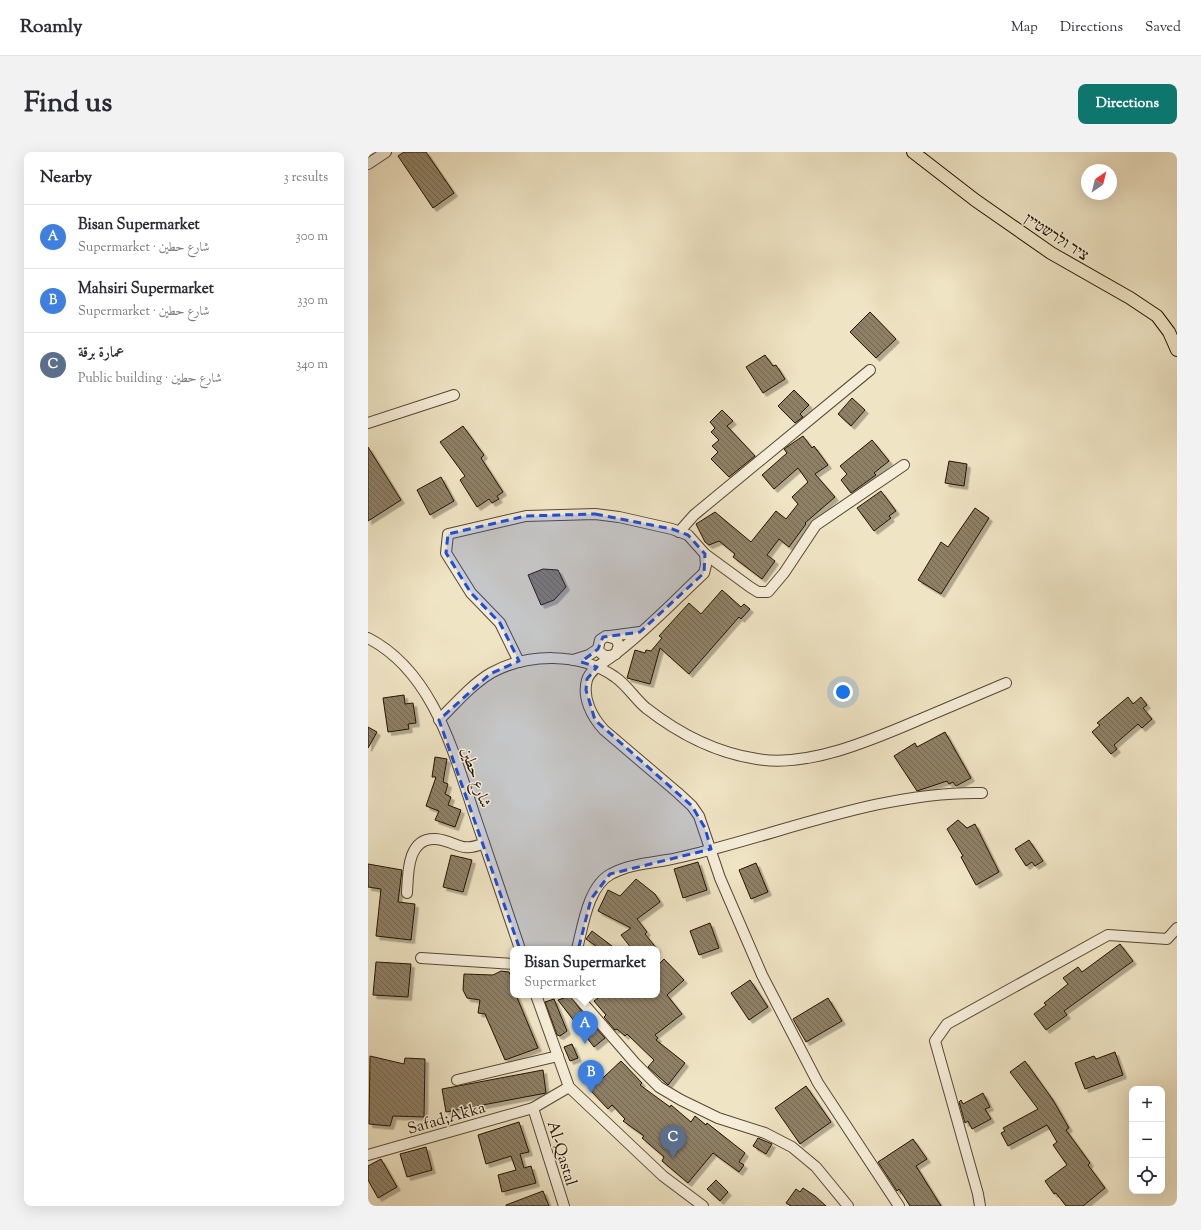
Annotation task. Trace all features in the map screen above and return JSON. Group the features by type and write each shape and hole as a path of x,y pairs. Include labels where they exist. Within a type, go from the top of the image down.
{"main road":[{"name":"ציר ולרשטיין","path":"913,152 975,200 1051,253 1130,298 1157,316 1169,332 1177,350"}],"street":[{"path":"368,164 386,152"},
{"path":"679,532 694,515 722,494 780,443 870,370"},
{"path":"368,423 454,395"},
{"path":"519,662 500,623 471,593 446,553 448,534 526,516 595,514 619,517 688,535 705,554 758,592 768,592 784,573 816,525 904,465"},
{"path":"704,573 706,565 705,554"},
{"path":"730,572 712,568 704,573 615,654 597,667 587,679 586,690 588,706 595,720 627,752 692,806 699,816 705,828 710,849 720,878 762,975 818,1083 899,1206"},
{"path":"597,667 595,658 600,640 610,636 640,632"},
{"path":"610,636 618,642 618,649 611,663 611,669 615,677"},
{"name":"شارع حطين","path":"368,638 387,650 410,673 429,698 449,742 519,946"},
{"path":"572,660 589,655 598,649"},
{"path":"598,649 605,656 615,654"},
{"path":"439,720 472,688 490,674 519,662 554,658 572,660 597,667 615,677 645,708 681,732 700,742 718,749 758,760 783,761 806,758 866,742 1006,683"},
{"path":"578,946 591,899 601,883 610,874 630,867 710,849 893,800 954,792 982,793"},
{"path":"407,893 408,864 414,851 422,843 435,839 472,848 484,843"},
{"path":"980,1206 978,1194 935,1041 947,1024 1108,935 1167,939 1177,928"},
{"path":"421,958 510,964"},
{"path":"537,998 569,1087 663,1176 703,1206"},
{"path":"579,998 635,1064 659,1087 681,1100 718,1118 765,1133 792,1147 816,1167 848,1206"},
{"path":"457,1080 558,1056"},
{"name":"Safad;Akka","path":"368,1155 533,1108 569,1087"},
{"name":"Al-Qastal","path":"533,1108 564,1206"}],"highlighted area":[{"path":"595,514 672,529 688,535 705,554 704,573 640,632 603,637 598,649 581,662 597,667 587,679 586,690 595,720 692,806 705,828 711,849 610,874 591,899 569,986 535,992 439,720 490,674 519,661 500,623 471,593 446,553 448,534 526,516"}],"building":[{"path":"404,152 426,152 454,193 433,208 398,156"},
{"path":"870,312 896,339 876,358 850,332"},
{"path":"765,355 773,366 776,365 785,379 763,393 746,367"},
{"path":"794,390 809,405 800,414 803,417 795,423 778,406"},
{"path":"852,398 865,410 851,426 838,414"},
{"path":"722,410 733,421 727,426 755,456 729,477 711,459 718,452 712,446 719,440 711,432 715,428 710,422"},
{"path":"463,426 484,455 481,458 503,492 497,496 499,499 492,503 489,499 477,507 460,480 465,476 440,442"},
{"path":"803,436 812,448 814,446 828,465 815,474 835,497 805,523 806,524 789,547 779,539 767,555 775,561 762,579 733,557 735,554 719,541 709,545 705,542 696,524 715,512 751,542 776,511 786,519 798,504 792,497 808,482 798,468 774,489 762,475 787,453 784,449"},
{"path":"872,440 889,461 874,473 876,475 851,493 841,480 847,474 840,466"},
{"path":"368,447 401,500 368,521"},
{"path":"949,461 967,464 964,486 945,483"},
{"path":"441,477 454,501 430,515 417,490"},
{"path":"881,491 896,511 889,516 891,518 874,531 857,508"},
{"path":"975,508 989,518 941,594 918,580 941,542 948,547"},
{"path":"543,569 558,570 566,587 554,600 541,605 528,575"},
{"path":"722,590 741,607 744,604 750,609 741,619 739,617 689,674 660,648 650,684 627,678 635,650 645,653 646,650 651,651 662,638 659,636 689,603 701,614"},
{"path":"404,695 405,704 413,703 416,723 408,724 409,729 388,732 383,698"},
{"path":"1128,697 1133,704 1141,697 1147,705 1143,708 1152,719 1142,728 1138,724 1114,745 1117,749 1111,754 1092,732 1100,725 1097,723"},
{"path":"368,727 377,732 368,748"},
{"path":"945,732 971,778 956,786 953,782 949,784 947,781 917,791 894,756 915,743 917,747"},
{"path":"435,757 447,759 443,782 448,784 445,794 451,797 448,805 461,810 455,827 435,820 439,811 426,806 436,777 432,777"},
{"path":"958,820 967,828 975,824 999,872 976,885 961,857 963,856 947,829"},
{"path":"1029,840 1043,861 1035,866 1032,862 1026,866 1015,849"},
{"path":"451,855 472,860 463,892 443,887"},
{"path":"698,862 707,890 683,898 674,869"},
{"path":"756,863 768,892 751,899 739,870"},
{"path":"368,864 402,870 398,902 415,904 411,940 376,936 381,889 368,887"},
{"path":"636,879 655,894 660,902 637,919 647,932 645,934 655,946 630,946 621,935 631,928 598,911 608,890 620,896"},
{"path":"710,923 719,948 699,955 690,931"},
{"path":"592,931 612,946 596,946 586,939"},
{"path":"1120,944 1133,961 1064,1011 1067,1015 1046,1030 1034,1014 1046,1005 1044,1003 1068,984 1063,978 1078,967 1082,972"},
{"path":"664,959 684,980 667,995 682,1014 655,1035 658,1038 656,1040 685,1063 668,1085 648,1067 654,1060 627,1034 625,1036 617,1029 615,1030 604,1017 606,1015 594,1001 598,998 660,998 660,963"},
{"path":"376,962 411,964 408,997 373,995"},
{"path":"501,971 509,972 510,998 517,998 538,1048 505,1060 485,1014 478,1013 480,1000 467,998 463,990 464,974 493,975"},
{"path":"750,980 768,1007 749,1020 731,993"},
{"path":"572,998 586,1017 589,1028 593,1025 605,1038 594,1047 558,1000"},
{"path":"828,998 842,1021 806,1042 793,1019"},
{"path":"554,999 567,1031 560,1036 557,1035 545,1002"},
{"path":"572,1044 578,1058 570,1061 564,1047"},
{"path":"1115,1052 1123,1075 1085,1089 1075,1063 1094,1056 1096,1059"},
{"path":"370,1056 404,1064 405,1058 425,1059 424,1117 393,1116 390,1126 369,1124"},
{"path":"621,1061 642,1083 640,1085 670,1107 671,1105 691,1122 695,1116 706,1125 707,1123 745,1153 739,1162 744,1165 739,1172 713,1153 688,1183 662,1161 664,1157 642,1138 644,1136 623,1121 625,1119 612,1105 608,1109 590,1090"},
{"path":"1025,1061 1053,1100 1069,1128 1066,1130 1090,1163 1088,1165 1105,1188 1083,1206 1066,1206 1056,1193 1054,1194 1045,1181 1067,1165 1053,1145 1057,1142 1047,1125 1008,1146 1001,1133 1005,1131 1003,1128 1038,1109 1010,1072"},
{"path":"543,1070 546,1093 446,1112 442,1089"},
{"path":"806,1086 831,1122 800,1144 775,1108"},
{"path":"983,1093 990,1107 985,1109 991,1119 972,1129 968,1121 965,1123 959,1102 961,1100 963,1104"},
{"path":"519,1122 529,1152 520,1154 524,1168 531,1166 536,1183 502,1192 498,1175 516,1170 511,1156 486,1164 478,1135"},
{"path":"758,1138 772,1144 766,1154 753,1146"},
{"path":"913,1139 927,1159 916,1166 941,1206 910,1206 899,1189 897,1191 878,1162"},
{"path":"426,1147 432,1170 407,1177 400,1154"},
{"path":"381,1159 397,1187 378,1198 368,1180 368,1166"},
{"path":"716,1180 728,1192 720,1201 707,1189"},
{"path":"803,1188 826,1206 791,1206 786,1203 796,1189 800,1192"},
{"path":"543,1191 549,1206 506,1206 506,1205"}],"place":[{"name":"Bisan Supermarket","path":"585,1044"},
{"name":"Mahsiri Supermarket","path":"591,1093"},
{"name":"عمارة برقة","path":"673,1158"}]}
